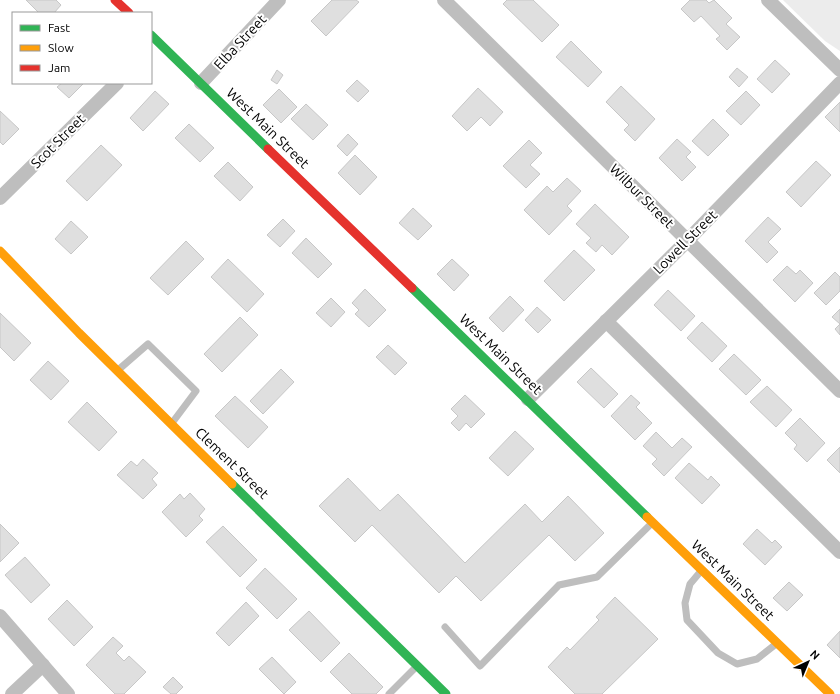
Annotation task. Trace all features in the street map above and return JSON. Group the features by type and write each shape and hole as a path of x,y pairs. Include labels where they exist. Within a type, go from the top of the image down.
{"main road":[{"path":"115,0 128,12"},
{"name":"West Main Street","path":"154,42 201,84 528,399 830,694"},
{"name":"Clement Street","path":"0,251 117,371 446,694"}],"street":[{"name":"Elba Street","path":"201,84 280,0"},
{"name":"Wilbur Street","path":"444,0 840,391"},
{"path":"768,0 840,70"},
{"name":"Lowell Street","path":"528,399 687,241 840,83"},
{"name":"Scot Street","path":"0,198 116,84"},
{"path":"606,321 840,552"},
{"path":"0,616 68,694"},
{"path":"12,694 43,665"}],"lane":[{"path":"117,371 148,344 186,381 196,391 171,424"},
{"path":"445,627 480,666 559,586 597,577 654,522"},
{"path":"702,569 690,584 685,603 687,620 718,654 737,664 757,659 777,643"},
{"path":"389,694 418,665"}],"shaded area":[{"path":"783,0 840,0 840,51 825,41"}],"building":[{"path":"26,0 56,0 61,5 55,12 38,12"},
{"path":"332,0 356,0 359,2 326,36 311,21"},
{"path":"507,0 533,0 559,25 542,42 503,4"},
{"path":"690,0 706,0 709,3 714,0 732,18 726,24 740,37 727,50 716,39 720,36 701,16 694,22 681,9"},
{"path":"571,41 602,72 588,87 556,57"},
{"path":"775,60 790,74 772,93 757,79"},
{"path":"737,68 748,77 739,87 729,77"},
{"path":"277,70 283,75 277,84 271,80"},
{"path":"357,80 369,91 358,102 346,91"},
{"path":"61,84 83,84 69,98 57,87"},
{"path":"621,86 655,119 635,141 624,130 629,125 606,102"},
{"path":"478,88 503,112 490,126 481,117 467,131 452,116"},
{"path":"279,89 297,107 281,123 263,105"},
{"path":"155,91 169,104 143,131 130,118"},
{"path":"746,91 760,105 741,125 726,111"},
{"path":"840,102 840,132 825,117"},
{"path":"306,104 328,125 313,140 291,119"},
{"path":"0,111 19,129 3,145 0,142"},
{"path":"713,119 729,135 708,156 692,141"},
{"path":"189,124 214,148 200,162 175,138"},
{"path":"348,134 358,144 347,156 337,146"},
{"path":"677,139 691,152 686,157 696,167 682,181 659,158"},
{"path":"529,140 542,153 530,165 540,174 526,188 503,166"},
{"path":"101,145 122,165 87,201 66,181"},
{"path":"355,155 377,177 360,195 338,173"},
{"path":"816,161 831,175 801,207 786,192"},
{"path":"228,162 253,187 240,201 214,176"},
{"path":"567,178 581,191 567,206 572,211 549,235 524,210 547,186 553,192"},
{"path":"595,204 629,237 612,255 602,245 596,252 586,243 591,238 576,224"},
{"path":"413,208 432,226 418,240 399,223"},
{"path":"768,217 781,229 768,242 778,252 767,263 745,241"},
{"path":"283,219 295,231 280,247 267,235"},
{"path":"71,221 88,237 71,254 55,239"},
{"path":"306,238 332,264 318,278 292,253"},
{"path":"186,241 204,259 168,295 150,278"},
{"path":"574,250 595,270 564,301 544,281"},
{"path":"228,259 264,294 247,312 211,277"},
{"path":"452,259 469,275 454,291 437,274"},
{"path":"787,266 796,274 800,270 813,283 795,302 773,280"},
{"path":"835,272 840,277 840,291 826,305 814,293"},
{"path":"365,289 386,310 369,327 355,314 359,310 352,303"},
{"path":"668,290 695,316 681,331 654,305"},
{"path":"510,296 524,310 503,332 489,318"},
{"path":"331,298 345,312 331,327 316,313"},
{"path":"537,307 551,320 538,333 525,320"},
{"path":"840,309 840,324 832,317"},
{"path":"0,313 31,343 14,361 0,347"},
{"path":"240,317 258,335 222,372 204,354"},
{"path":"702,322 727,346 712,362 687,338"},
{"path":"840,324 840,335 835,329"},
{"path":"388,345 407,363 395,375 376,357"},
{"path":"734,354 761,380 746,395 719,369"},
{"path":"48,361 69,381 51,400 30,380"},
{"path":"591,368 618,394 604,408 577,382"},
{"path":"281,369 294,382 263,414 250,401"},
{"path":"767,386 792,410 776,427 750,402"},
{"path":"465,395 485,414 471,428 466,423 459,431 451,423 458,416 451,409"},
{"path":"631,395 640,403 636,407 652,423 635,440 611,416"},
{"path":"235,396 268,427 248,448 215,416"},
{"path":"87,402 117,432 99,451 68,422"},
{"path":"800,418 825,443 807,462 794,449 797,445 785,433"},
{"path":"515,431 534,449 508,476 489,458"},
{"path":"656,432 672,448 682,438 692,447 664,476 652,464 657,459 643,446"},
{"path":"840,447 840,473 827,460"},
{"path":"143,459 158,473 152,479 157,485 143,499 117,475 131,461 137,466"},
{"path":"689,463 708,480 711,476 720,485 702,504 675,478"},
{"path":"348,478 380,511 398,494 465,563 525,504 542,522 568,496 604,533 575,561 549,535 481,601 456,576 439,593 372,525 355,542 319,506"},
{"path":"190,493 205,509 199,516 203,520 186,537 162,512 180,494 184,499"},
{"path":"0,524 19,543 0,562"},
{"path":"223,526 257,560 240,577 206,542"},
{"path":"757,529 772,543 775,540 782,547 765,565 743,544"},
{"path":"25,557 50,585 31,603 5,575"},
{"path":"265,568 297,599 277,619 246,588"},
{"path":"789,582 803,595 787,611 773,598"},
{"path":"615,597 658,639 602,694 575,694 548,667 567,647 570,650 599,620 596,617"},
{"path":"67,600 93,627 74,646 48,619"},
{"path":"246,602 259,616 229,646 216,633"},
{"path":"309,611 340,643 321,662 289,630"},
{"path":"840,631 840,658 827,645"},
{"path":"113,637 123,646 116,653 124,661 129,656 146,672 124,694 115,694 86,665"},
{"path":"349,653 383,687 376,694 352,694 330,672"},
{"path":"272,657 296,682 284,694 259,669"},
{"path":"173,677 183,687 176,694 171,694 163,687"}],"traffic: fast":[{"path":"152,36 268,149"},
{"path":"412,288 647,517"},
{"path":"232,484 446,694"}],"traffic: slow":[{"path":"0,251 79,333 232,484"},
{"path":"647,517 830,694"}],"traffic: jam":[{"path":"115,0 128,12"},
{"path":"268,149 412,288"}]}
